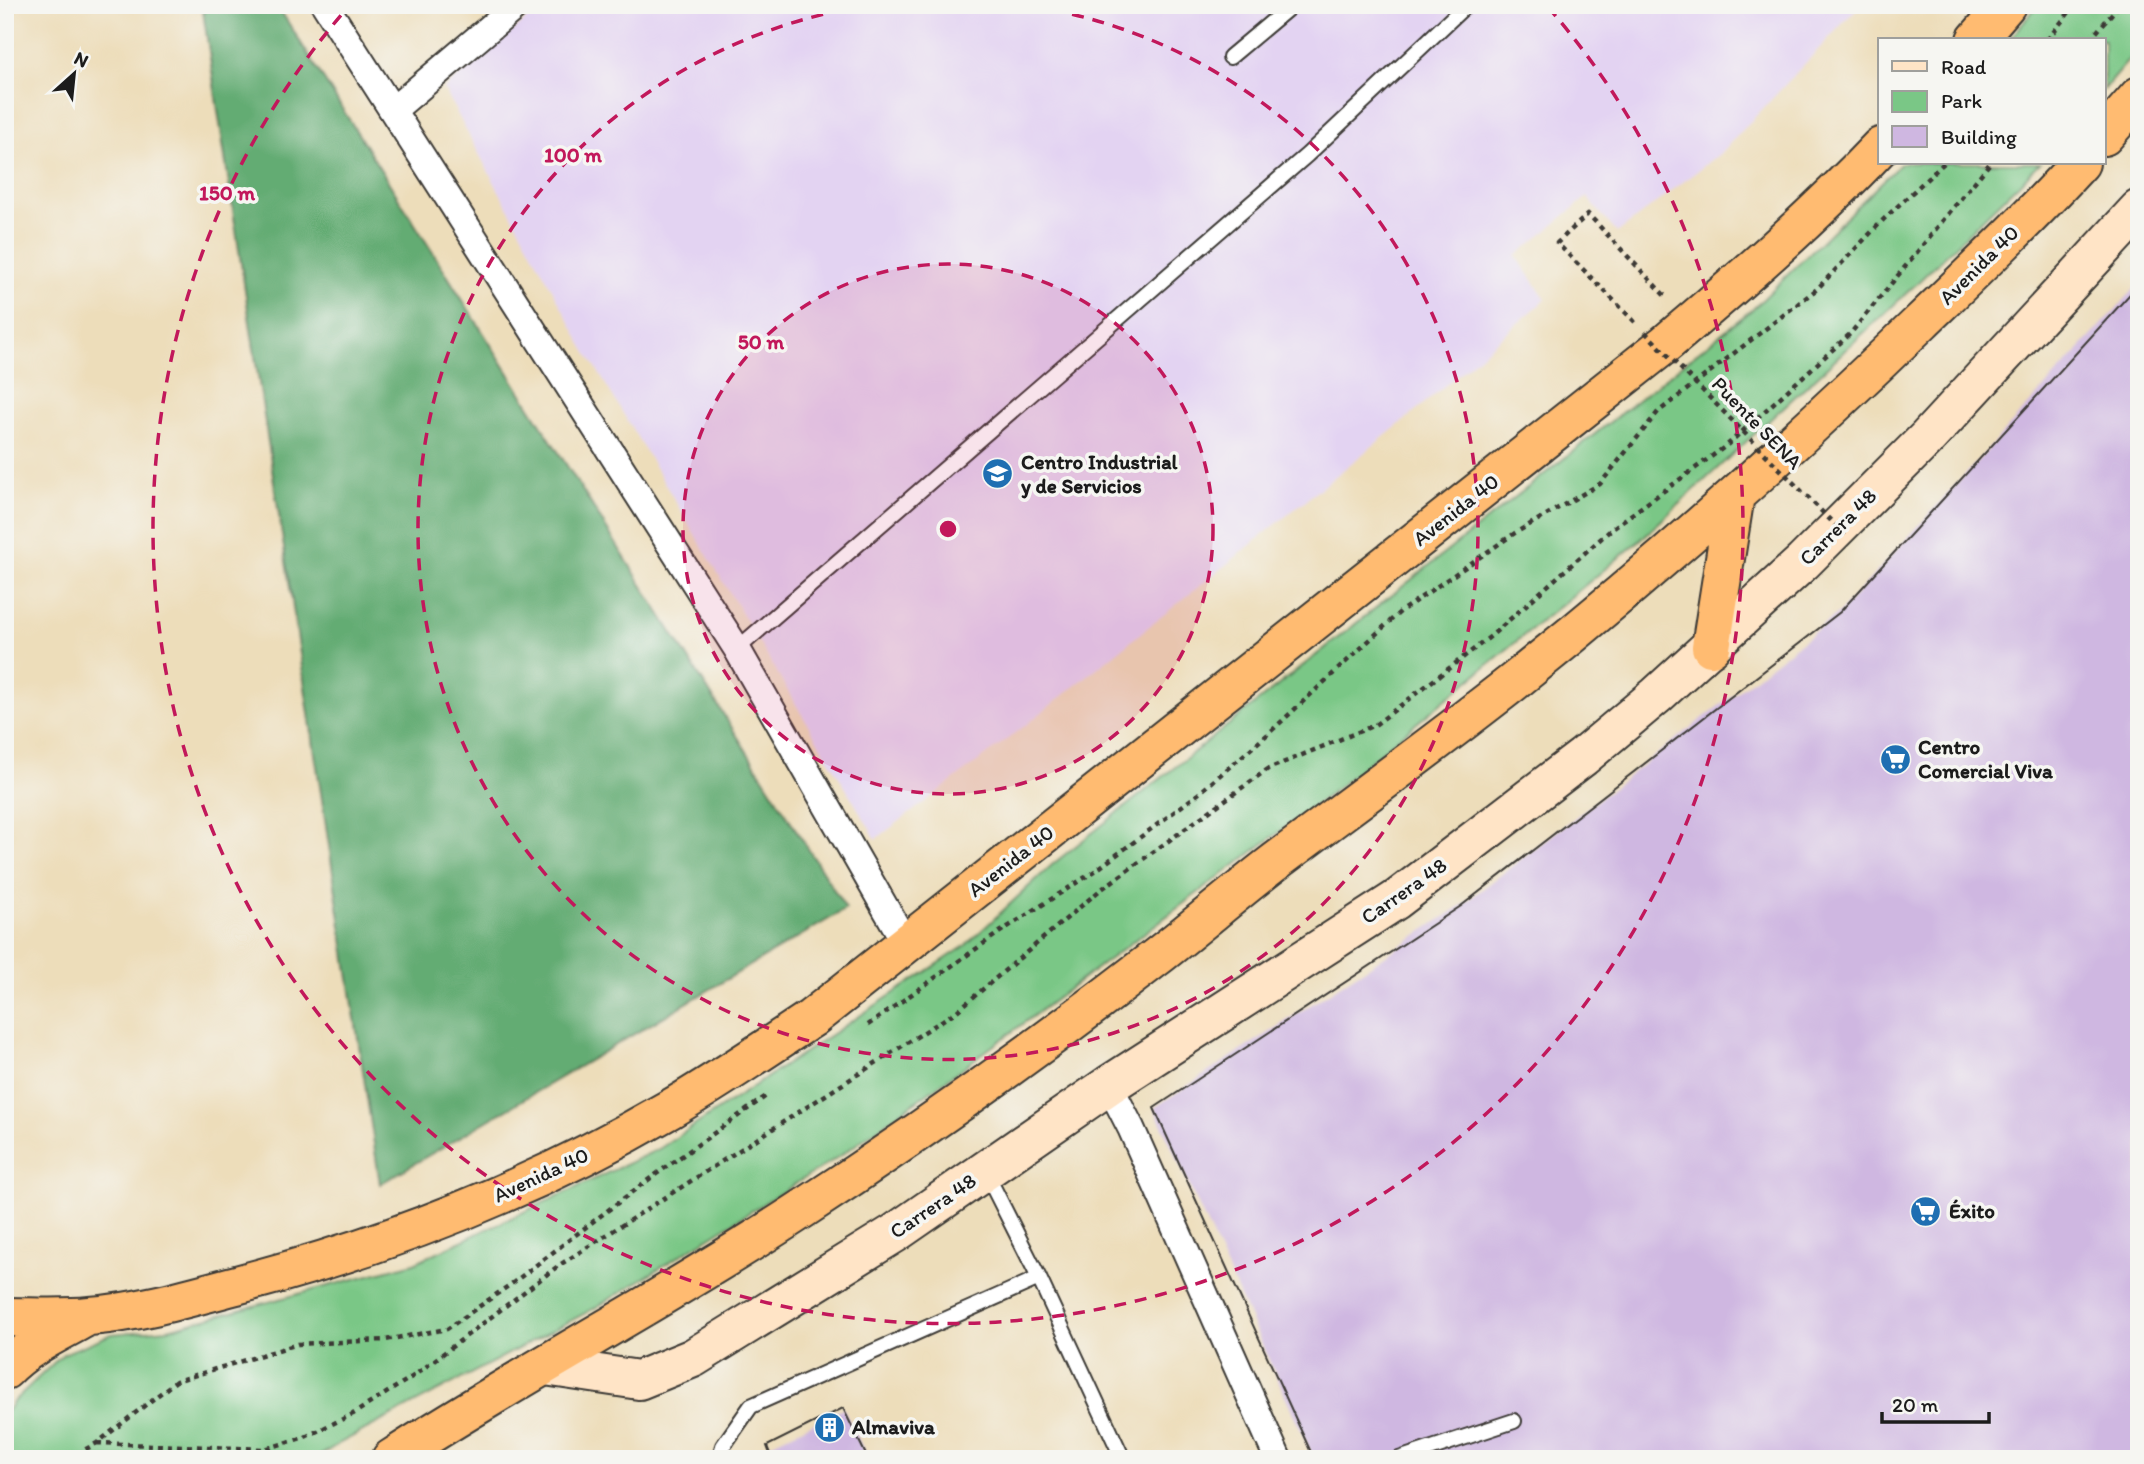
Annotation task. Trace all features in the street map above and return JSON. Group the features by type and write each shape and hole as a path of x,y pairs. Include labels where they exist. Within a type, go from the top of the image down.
{"highway":[{"path":"1978,38 2006,5"},
{"path":"2106,134 2139,96"},
{"name":"Avenida 40","path":"5,1317 88,1316 194,1296 288,1271 438,1220 517,1187 626,1133 741,1065 812,1018 1691,323 1805,222 1878,149"},
{"name":"Avenida 40","path":"391,1459 462,1413 671,1292 918,1132 1038,1047 1270,866 1393,776 1513,682 1735,495 1858,383 1968,277 2079,164"},
{"path":"1711,647 1735,495"},
{"path":"5,1370 17,1358 40,1343 88,1316"}],"street":[{"path":"325,5 737,649 906,944"},
{"path":"393,110 517,5"},
{"name":"Carrera 48","path":"545,1366 639,1380 693,1358 884,1239 1109,1085 1396,900 1583,757 1711,647 1802,562 1928,437 2139,209"},
{"path":"1109,1085 1131,1128 1278,1459"}],"lane":[{"path":"1230,57 1292,5"},
{"path":"737,649 1307,155 1466,5"},
{"path":"985,1172 1039,1278 1123,1459"},
{"path":"719,1459 723,1446 751,1406 1039,1278"},
{"path":"1399,1459 1514,1421"}],"path":[{"path":"2049,38 2075,5"},
{"path":"2092,38 2119,5"},
{"path":"866,1027 1000,932 1095,871 1198,794 1268,734 1401,611 1515,533 1600,484 1658,412 1816,289 1885,218 1943,164"},
{"path":"97,1443 265,1449 305,1437 353,1414 415,1375 558,1266 957,1011 1099,891 1268,769 1375,725 1491,636 1614,527 1726,446 1850,334 1989,164"},
{"name":"Puente SENA","path":"1691,323 1588,214 1557,243 1846,536"},
{"path":"68,1459 97,1443 176,1381 298,1344 385,1339 447,1329 641,1185 776,1090"}],"shaded area":[{"name":"Centro Industrial y de Servicios","path":"543,5 1860,5 1722,152 1617,233 1587,197 1516,256 1546,299 1406,419 1217,572 1022,728 876,839 580,341 444,89"}],"green space":[{"path":"202,5 277,5 846,909 380,1184"},
{"path":"2038,5 2139,5 2139,48 2106,87 2106,38 2011,38"},
{"path":"1900,164 2039,164 1912,288 1638,542 1330,794 997,1043 840,1156 597,1307 340,1443 315,1459 5,1459 5,1414 14,1401 63,1354 112,1334 168,1329 414,1263 659,1149 965,946 1053,864 1755,307"}],"building":[{"name":"Centro Comercial Viva","path":"2139,284 2139,1459 1314,1459 1154,1108 1461,906 1840,612"},
{"name":"Almaviva","path":"843,1408 868,1459 772,1459 767,1446"}],"place":[{"name":"Centro Industrial y de Servicios","path":"998,474"},
{"name":"Centro Comercial Viva","path":"1895,759"},
{"name":"Éxito","path":"1926,1211"},
{"name":"Almaviva","path":"829,1427"}]}
